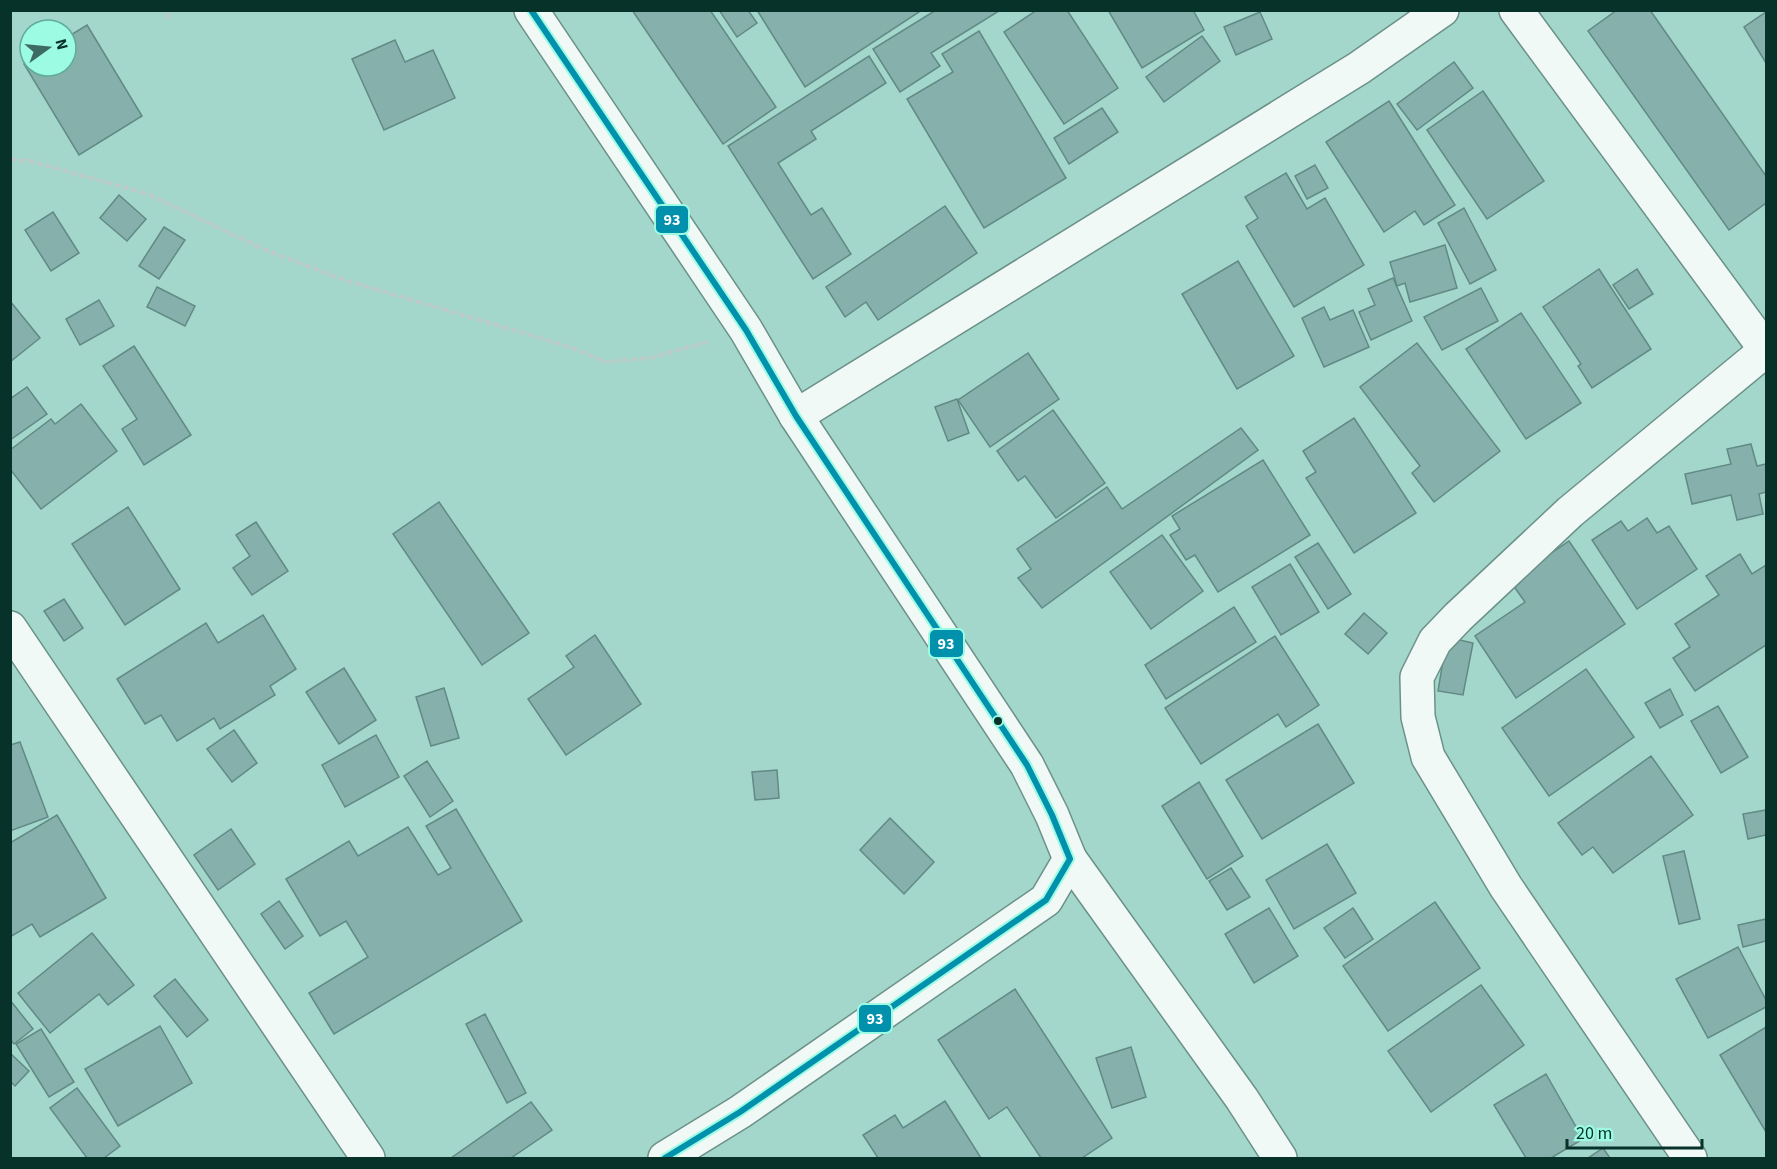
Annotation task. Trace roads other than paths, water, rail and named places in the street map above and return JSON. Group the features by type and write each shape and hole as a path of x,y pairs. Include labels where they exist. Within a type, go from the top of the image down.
{"street":[{"path":"531,10 746,330 796,416 1027,765 1052,815 1070,859 1242,1099 1280,1158"},
{"path":"796,416 1359,68 1442,10"},
{"path":"1516,10 1766,350 1570,512 1435,641 1417,677 1418,717 1428,757 1506,887 1690,1158"},
{"path":"10,628 368,1158"},
{"path":"665,1158 740,1112 1046,900 1070,859"}]}
